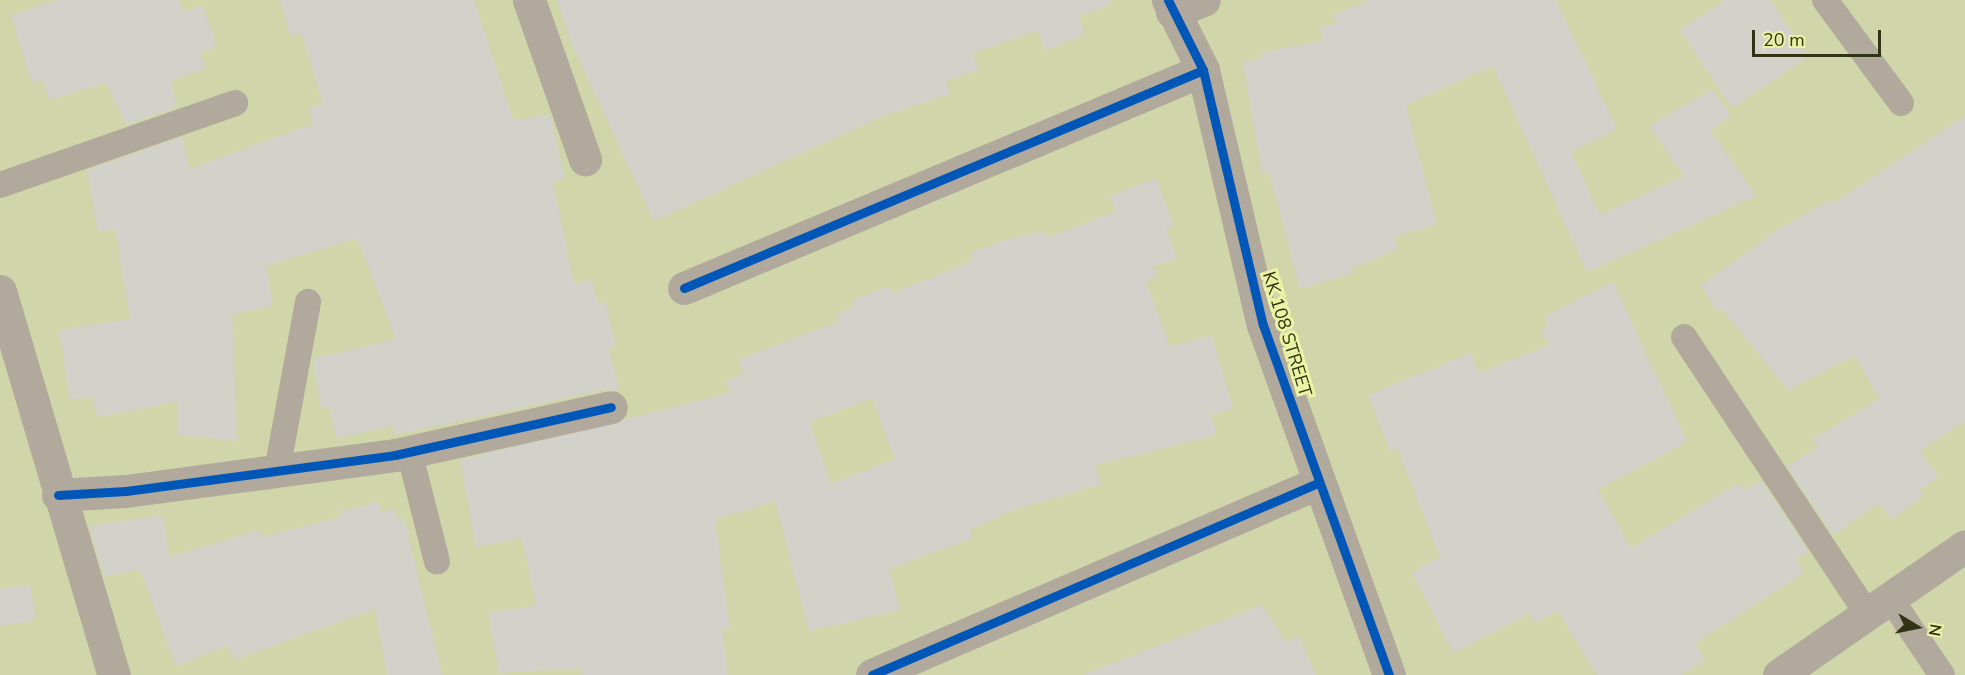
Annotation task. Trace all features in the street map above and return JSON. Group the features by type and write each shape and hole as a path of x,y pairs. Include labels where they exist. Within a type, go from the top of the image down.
{"street":[{"path":"529,0 585,159"},
{"name":"KK 108 STREET","path":"1204,0 1170,6 1203,70 1263,325 1317,483 1389,675"},
{"path":"684,288 1203,70"},
{"path":"0,291 58,495 114,675"},
{"path":"58,495 277,471 409,452 611,406"},
{"path":"872,675 1317,483"},
{"path":"1779,675 1965,546"}],"lane":[{"path":"1825,0 1901,104"},
{"path":"0,185 236,103"},
{"path":"277,471 308,302"},
{"path":"1684,337 1878,606 1942,675"},
{"path":"409,452 437,561"}],"building":[{"path":"58,0 178,0 184,12 202,5 217,46 200,53 206,68 171,81 177,107 127,125 106,83 49,100 43,80 32,83 11,15"},
{"path":"280,0 474,0 513,120 550,115 565,178 553,181 574,284 592,279 598,304 606,302 616,346 609,348 619,391 607,389 394,435 392,426 336,438 330,407 321,409 313,359 396,339 357,238 266,266 273,306 232,314 237,441 178,435 177,402 97,417 93,396 70,400 59,330 130,319 115,229 98,232 87,170 183,137 189,169 313,124 309,108 323,103 301,33 290,36"},
{"path":"557,0 1109,0 1110,5 1079,16 1085,35 1045,50 1038,30 973,53 978,70 946,81 950,94 881,117 654,221 572,45"},
{"path":"1369,0 1556,0 1617,129 1571,152 1600,215 1684,176 1649,126 1712,89 1731,116 1710,130 1756,196 1587,272 1493,66 1406,105 1437,225 1393,237 1398,249 1351,269 1353,273 1300,289 1269,171 1262,173 1243,62 1263,58 1262,52 1324,41 1319,29 1336,22 1333,15"},
{"path":"1725,0 1770,0 1808,57 1732,108 1680,30"},
{"path":"1965,116 1965,421 1920,451 1938,477 1920,490 1924,495 1891,520 1879,503 1833,535 1787,466 1819,447 1812,440 1879,399 1855,355 1788,390 1722,309 1717,312 1701,285 1779,229 1830,200 1832,204"},
{"path":"1156,178 1174,225 1166,228 1177,258 1153,267 1157,277 1146,282 1170,347 1212,335 1233,409 1211,415 1217,435 1095,465 1101,484 1011,511 970,530 973,538 889,569 900,610 809,631 775,501 715,520 730,628 722,629 728,675 582,675 582,668 499,673 488,613 536,605 522,538 476,547 460,460 730,393 726,381 743,374 738,360 839,321 837,314 853,308 851,301 889,286 892,293 952,270 974,259 971,253 1006,240 1043,231 1046,238 1116,211 1110,196","holes":["872,398 895,459 831,484 810,422"]},
{"path":"1613,282 1687,442 1598,489 1631,548 1739,483 1744,490 1761,481 1808,551 1796,559 1804,573 1695,643 1705,660 1681,675 1597,675 1558,611 1534,623 1530,613 1453,653 1412,572 1440,557 1397,448 1390,451 1368,395 1471,353 1479,373 1549,345 1541,330 1548,327 1544,317"},
{"path":"378,502 381,512 395,509 398,520 404,518 442,675 387,675 375,609 234,660 228,645 176,666 140,570 104,576 89,526 163,515 169,557 260,530 262,537 342,517 340,511"},
{"path":"30,584 36,620 0,626 0,589"},
{"path":"1262,605 1285,642 1299,636 1316,675 1083,675"}],"cycle path":[{"path":"1168,0 1203,70 1263,325 1389,675"},
{"path":"684,288 1203,70"},
{"path":"58,495 126,491 395,455 611,407"},
{"path":"872,675 1317,483"}]}
